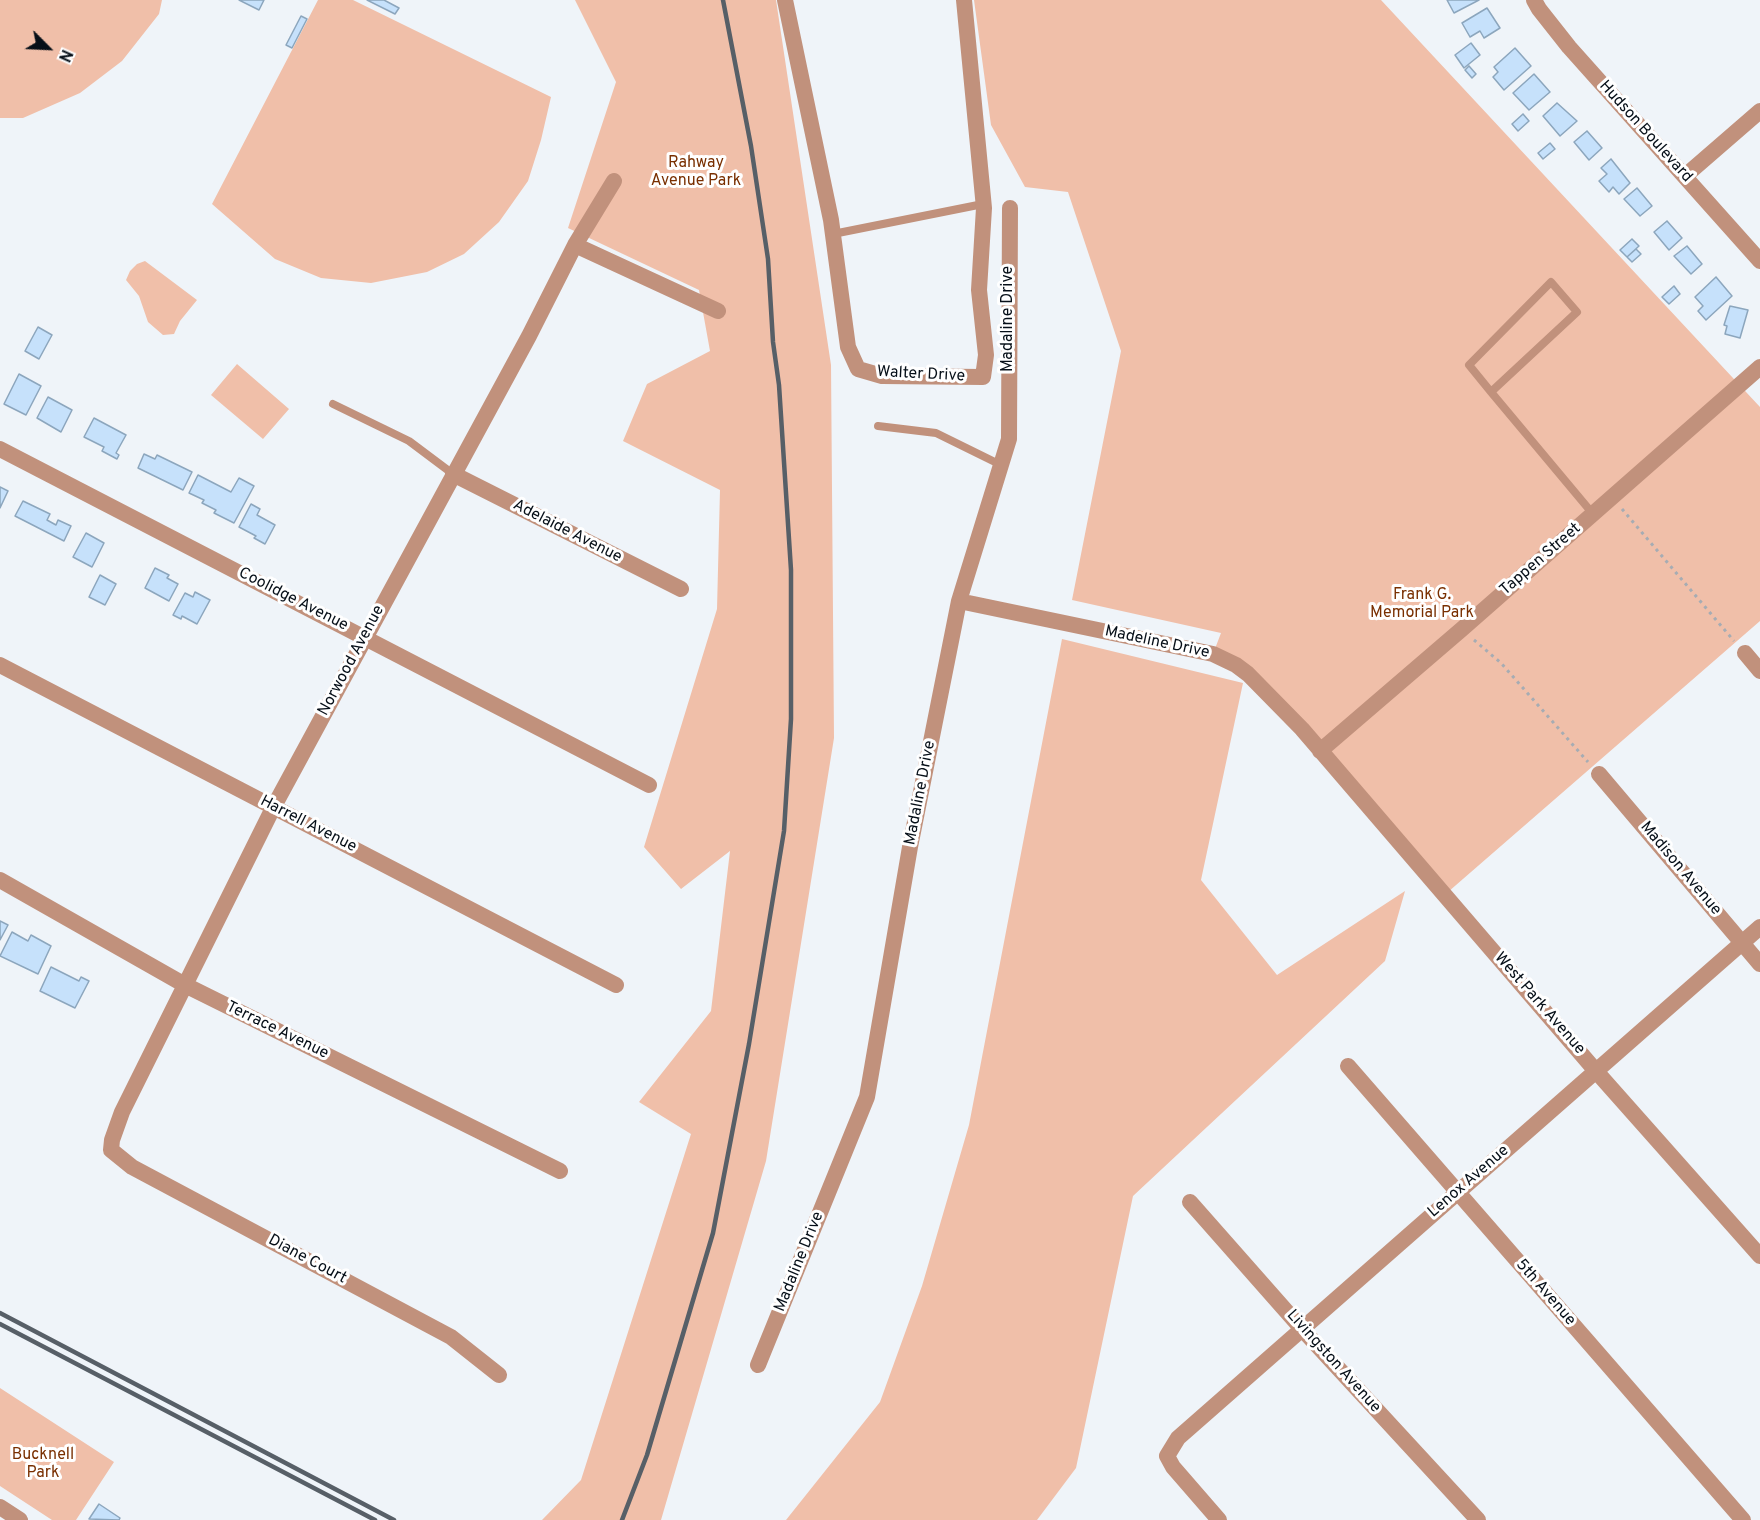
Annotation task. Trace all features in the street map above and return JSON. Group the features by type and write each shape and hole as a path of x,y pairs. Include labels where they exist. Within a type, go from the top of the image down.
{"street":[{"name":"Walter Drive","path":"785,0 832,234 848,347 858,369 882,376 983,377 986,355 979,290 983,204 964,0"},
{"name":"Hudson Boulevard","path":"1534,0 1569,47 1760,261"},
{"path":"1685,176 1760,111"},
{"name":"Norwood Avenue","path":"111,1150 112,1140 122,1112 273,808 529,336 575,245 614,181"},
{"name":"Madaline Drive","path":"758,1365 867,1097 910,847 959,601 1009,439 1010,207"},
{"path":"575,245 718,311"},
{"name":"Tappen Street","path":"1320,751 1758,374"},
{"name":"Coolidge Avenue","path":"0,449 649,785"},
{"name":"Adelaide Avenue","path":"453,474 681,589"},
{"name":"Madeline Drive","path":"959,601 1213,654 1236,665 1259,684 1320,751"},
{"path":"1745,654 1760,671"},
{"name":"Harrell Avenue","path":"0,665 616,985"},
{"name":"West Park Avenue","path":"1320,751 1595,1070 1760,1256"},
{"name":"Madison Avenue","path":"1599,774 1760,964"},
{"name":"Terrace Avenue","path":"0,880 185,985 560,1171"},
{"name":"Lenox Avenue","path":"1219,1520 1173,1467 1167,1456 1178,1438 1760,927"},
{"name":"5th Avenue","path":"1348,1066 1743,1520"},
{"name":"Diane Court","path":"111,1150 132,1167 451,1337 499,1375"},
{"name":"Livingston Avenue","path":"1190,1202 1302,1329 1478,1520"},
{"path":"0,1507 20,1520"}],"lane":[{"path":"832,234 983,204"},
{"path":"1491,392 1577,312 1551,282 1469,365 1491,392 1593,514"},
{"path":"333,404 409,441 453,474"},
{"path":"878,426 936,433 1001,465"}],"path":[{"path":"1612,498 1745,654"},
{"path":"1462,629 1501,663 1599,774"}],"green space":[{"path":"0,0 162,0 159,14 122,61 80,93 23,118 0,118"},
{"path":"318,0 353,0 551,97 528,181 499,222 464,254 427,272 371,283 321,278 275,259 212,204"},
{"name":"Rahway Avenue Park","path":"575,0 776,0 831,365 834,738 766,1161 661,1520 542,1520 581,1480 691,1134 639,1102 711,1011 730,851 681,889 644,847 717,609 720,490 623,441 647,384 710,351 699,290 568,228 616,82"},
{"name":"Frank G. Memorial Park","path":"974,0 1381,0 1760,407 1760,621 1448,892 1302,729 1213,654 1221,633 1072,600 1121,351 1068,192 1025,187 991,125"},
{"path":"145,261 197,300 180,321 174,334 163,335 148,322 139,296 126,280 130,271 137,264"},
{"path":"237,364 289,409 263,439 211,395"},
{"path":"1062,639 1243,683 1201,880 1277,975 1405,891 1385,961 1133,1196 1076,1468 1037,1520 786,1520 880,1402 922,1286 969,1125"},
{"name":"Bucknell Park","path":"0,1388 114,1462 76,1520 52,1520 0,1486"}],"building":[{"path":"239,0 264,0 259,10"},
{"path":"367,0 384,0 399,8 395,14"},
{"path":"1447,0 1479,0 1454,13"},
{"path":"1487,8 1500,28 1484,38 1480,31 1470,37 1462,23"},
{"path":"301,16 307,19 292,48 286,45"},
{"path":"1471,43 1480,55 1464,68 1455,55"},
{"path":"1515,48 1531,66 1504,90 1493,77 1498,72 1494,67"},
{"path":"1469,66 1476,74 1472,78 1465,70"},
{"path":"1534,74 1550,92 1529,110 1513,93"},
{"path":"1557,103 1577,121 1560,136 1543,116"},
{"path":"1523,114 1529,121 1518,131 1512,124"},
{"path":"1587,131 1602,148 1589,160 1574,142"},
{"path":"1550,143 1555,149 1543,159 1538,153"},
{"path":"1611,159 1630,183 1619,194 1613,187 1609,192 1599,181 1607,174 1601,168"},
{"path":"1637,188 1652,206 1640,216 1624,199"},
{"path":"1667,221 1682,238 1669,250 1654,232"},
{"path":"1632,239 1639,246 1627,257 1620,250"},
{"path":"1687,246 1702,264 1691,274 1674,256"},
{"path":"1636,249 1641,254 1632,262 1627,257"},
{"path":"1716,277 1732,296 1706,320 1698,311 1703,306 1695,297"},
{"path":"1674,286 1680,294 1669,304 1662,297"},
{"path":"1730,306 1748,310 1740,338 1725,334 1727,326 1724,325"},
{"path":"38,327 52,335 39,359 25,351"},
{"path":"19,374 41,386 26,415 4,404"},
{"path":"48,397 72,410 61,432 37,418"},
{"path":"94,418 126,435 116,453 119,455 117,459 102,451 104,447 84,437"},
{"path":"144,454 155,459 157,455 192,472 183,490 138,468"},
{"path":"198,475 231,492 239,478 254,486 234,523 214,513 216,510 202,503 204,500 189,493"},
{"path":"0,487 8,491 0,508"},
{"path":"23,501 50,514 47,520 56,525 58,520 71,526 64,541 15,516"},
{"path":"251,504 260,509 257,515 275,525 265,544 239,527"},
{"path":"86,533 104,543 92,567 73,557"},
{"path":"155,568 169,575 167,578 178,584 169,601 145,588"},
{"path":"100,575 116,584 105,605 89,597"},
{"path":"195,592 210,600 197,624 182,616 181,619 173,615 185,593 193,597"},
{"path":"0,921 8,925 0,940"},
{"path":"12,932 28,941 31,935 51,946 38,974 0,956"},
{"path":"51,967 79,981 81,977 89,981 75,1008 40,991"},
{"path":"99,1504 120,1518 119,1520 89,1519"}],"railway":[{"path":"622,1520 647,1455 713,1233 749,1044 784,831 791,719 791,570 779,385 773,342 768,259 751,146 723,0"},
{"path":"0,1313 394,1520"},
{"path":"0,1324 375,1520"}]}
